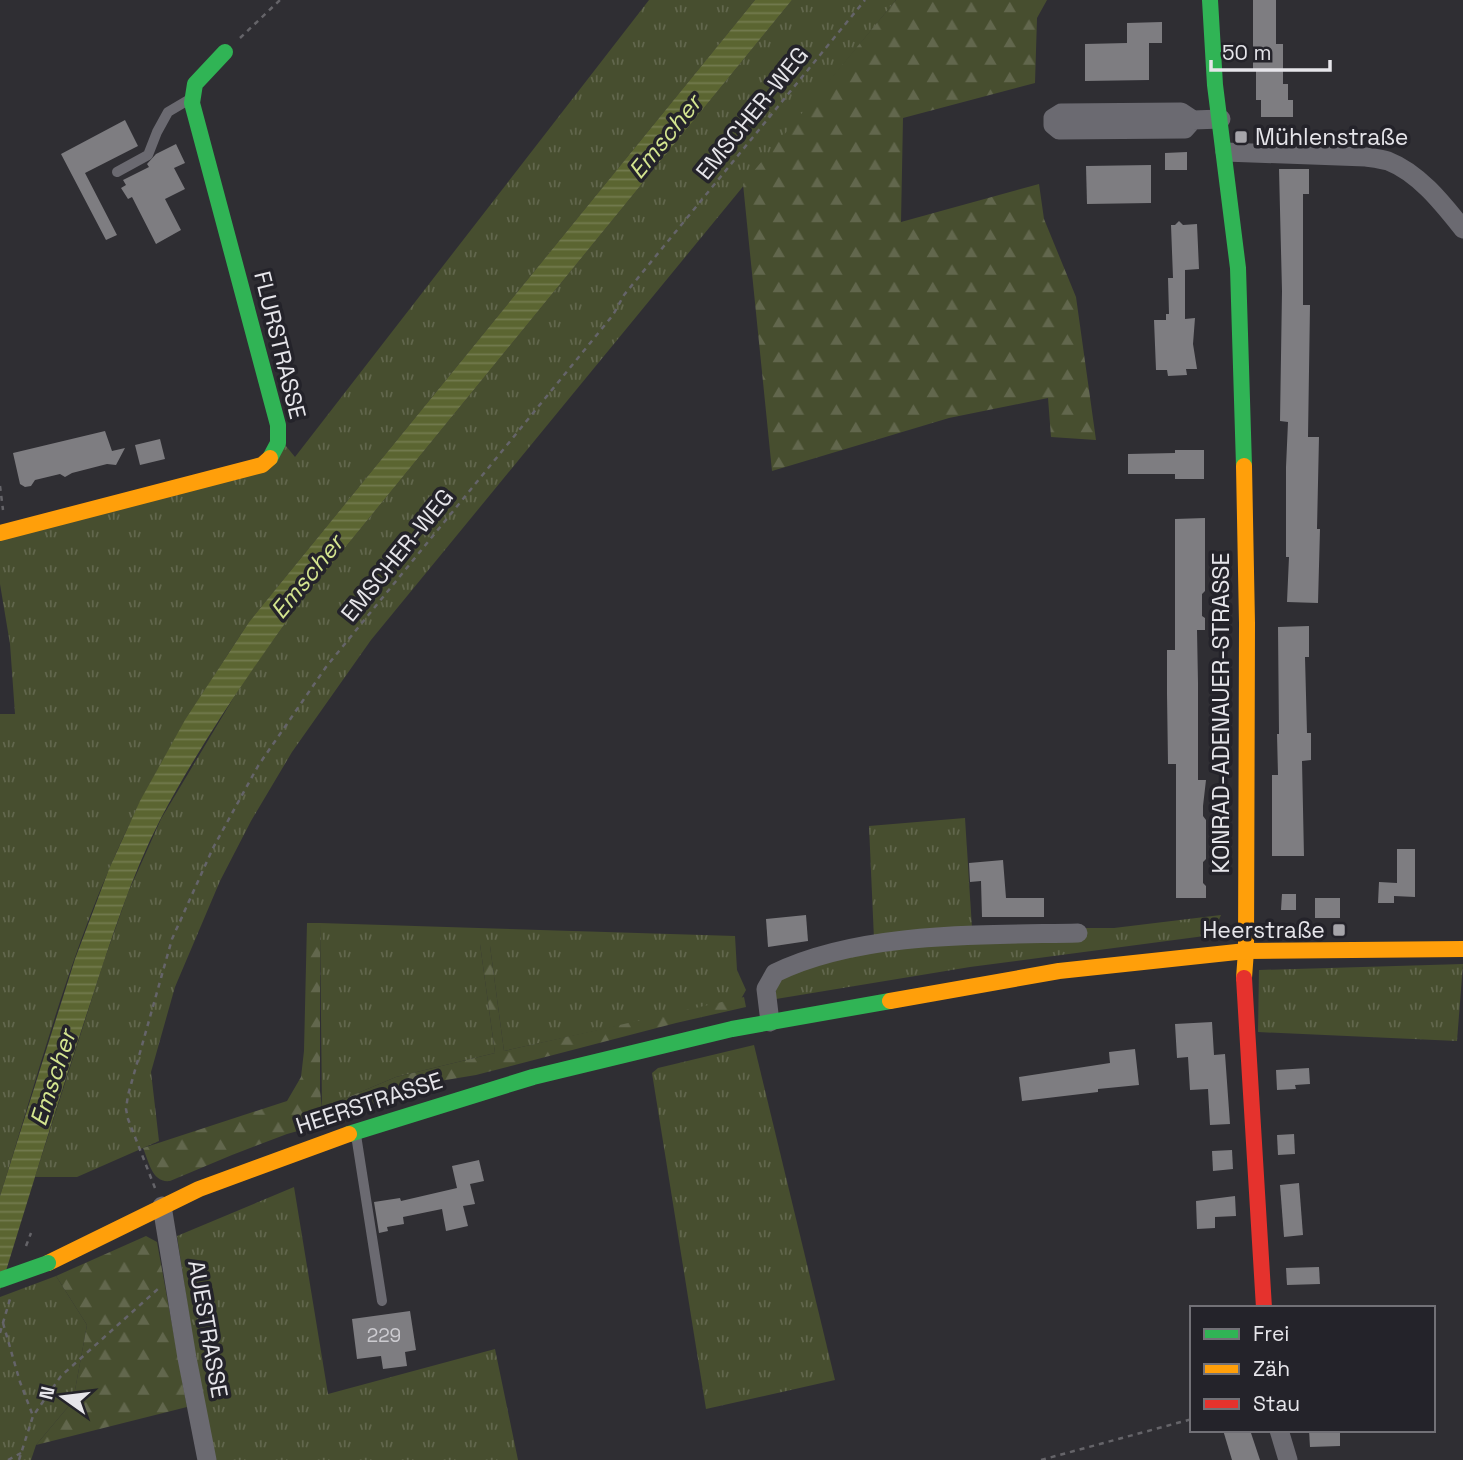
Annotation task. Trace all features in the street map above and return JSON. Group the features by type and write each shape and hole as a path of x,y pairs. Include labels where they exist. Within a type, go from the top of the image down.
{"street":[{"name":"KONRAD-ADENAUER-STRASSE","path":"1210,0 1214,73 1238,268 1242,347 1247,623 1246,951 1243,988 1264,1306"},
{"path":"193,97 195,84 225,52"},
{"name":"FLURSTRASSE","path":"0,533 262,465 272,457 280,440 229,237 201,139 192,103 193,97"},
{"path":"1193,120 1185,129 1059,130 1053,125 1053,118 1061,113 1181,112 1193,120 1221,119"},
{"path":"1225,152 1366,157 1388,161 1405,170 1429,190 1463,229"},
{"path":"770,1022 766,989 775,973 833,953 946,935 1078,933"},
{"name":"HEERSTRASSE","path":"0,1280 48,1263 162,1206 236,1174 356,1132 533,1077 732,1029 1059,971 1246,951 1463,949"},
{"name":"AUESTRASSE","path":"162,1206 206,1460"},
{"path":"1280,1432 1288,1460"}],"lane":[{"path":"117,172 148,155 168,113 193,97"},
{"path":"356,1132 382,1301"}],"path":[{"path":"225,52 280,0"},
{"name":"EMSCHER-WEG","path":"162,1206 128,1119 128,1095 172,939 234,805 264,756 326,667 865,0"},
{"path":"19,1460 33,1416 61,1376 162,1284 175,1282"},
{"path":"2,1322 33,1416"},
{"path":"1041,1460 1190,1420"},
{"path":"9,1460 22,1452"}],"green space":[{"path":"649,0 755,0 249,622 211,681 140,803 110,867 64,989 0,1196 0,714 15,714 10,644 0,584 0,538 263,467 281,440 295,457"},
{"path":"792,0 896,0 371,640 292,752 251,821 220,881 175,987 151,1072 159,1141 77,1177 35,1177 128,893 161,819 243,682 299,604"},
{"path":"896,0 1047,0 1037,18 1035,83 903,118 901,222 1039,184 1044,219 1076,297 1096,440 1051,437 1048,398 949,418 772,471 743,184"},
{"path":"965,818 972,928 874,939 869,826"},
{"path":"1221,915 1212,935 970,967 776,999 776,986 783,975 852,954"},
{"path":"307,923 320,923 322,1108 396,1077 495,1053 480,944 482,942 488,942 490,946 504,1051 744,997 746,1007 476,1075 416,1085 330,1122 287,1134 170,1181 159,1179 143,1148 287,1101 301,1077"},
{"path":"320,923 735,936 737,970 746,990 741,999 504,1051 490,946 480,944 495,1053 396,1077 322,1108"},
{"path":"1463,964 1457,1041 1258,1032 1259,970"},
{"path":"754,1045 835,1380 706,1409 652,1073 658,1068"},
{"path":"294,1187 328,1394 495,1349 518,1460 211,1460 177,1236"},
{"path":"146,1236 157,1242 187,1407 36,1445 73,1401 87,1325 56,1276"},
{"path":"56,1276 87,1325 73,1401 36,1445 31,1460 0,1460 0,1297"}],"water":[{"name":"Emscher","path":"755,0 792,0 299,604 192,763 150,840 122,908 0,1290 0,1196 75,959 109,869 140,801 185,720 249,622"}],"building":[{"path":"1253,0 1276,0 1276,44 1283,44 1283,84 1288,84 1288,100 1293,100 1293,117 1261,117 1261,100 1256,100 1256,69 1253,69"},
{"path":"1162,22 1162,43 1149,43 1149,80 1085,81 1085,44 1127,43 1127,23"},
{"path":"125,120 138,146 85,173 117,235 106,240 61,154"},
{"path":"176,144 185,163 174,168 185,189 165,199 181,230 156,244 132,197 128,199 121,188 126,185 123,180 149,167 147,164 156,154"},
{"path":"1187,152 1187,170 1165,170 1165,153"},
{"path":"1151,165 1151,203 1087,204 1086,166"},
{"path":"1279,169 1309,169 1309,194 1303,194 1303,305 1310,305 1308,437 1319,437 1318,603 1287,602 1288,422 1280,421 1282,291"},
{"path":"1179,221 1183,225 1197,224 1199,269 1185,270 1185,319 1195,318 1193,344 1197,369 1186,369 1187,375 1168,376 1167,370 1156,370 1154,320 1166,320 1166,314 1169,314 1168,278 1173,278 1171,225"},
{"path":"105,431 112,451 125,448 116,465 107,464 65,477 60,474 35,480 31,486 20,484 13,453"},
{"path":"160,439 165,459 140,465 135,445"},
{"path":"1175,450 1204,450 1204,479 1175,479 1175,474 1128,474 1128,454 1175,453"},
{"path":"1205,518 1205,591 1202,594 1202,616 1205,618 1205,630 1197,630 1198,780 1206,780 1203,816 1206,820 1206,859 1203,862 1203,883 1206,886 1206,898 1176,898 1176,764 1168,764 1167,694 1167,650 1175,650 1175,519"},
{"path":"1309,626 1309,657 1305,657 1307,733 1311,733 1311,760 1302,761 1304,856 1272,856 1272,775 1278,775 1278,627"},
{"path":"1397,849 1415,849 1415,897 1394,896 1394,903 1378,903 1379,882 1397,883"},
{"path":"1003,860 1006,898 1044,898 1044,917 982,917 981,881 970,882 969,863"},
{"path":"1282,894 1296,894 1296,910 1281,910"},
{"path":"1315,898 1340,898 1340,918 1315,918"},
{"path":"806,915 808,941 768,947 766,919"},
{"path":"1212,1022 1214,1055 1225,1054 1230,1124 1210,1125 1208,1089 1190,1090 1188,1057 1177,1058 1175,1024"},
{"path":"1135,1049 1139,1085 1022,1101 1019,1077 1110,1063 1109,1052"},
{"path":"1309,1068 1310,1084 1295,1085 1296,1089 1277,1090 1276,1070"},
{"path":"1294,1134 1295,1154 1278,1155 1277,1135"},
{"path":"1232,1150 1233,1169 1213,1171 1212,1151"},
{"path":"479,1160 484,1181 470,1184 475,1204 463,1206 468,1226 446,1231 442,1209 403,1217 404,1224 387,1227 388,1231 379,1233 374,1202 400,1198 401,1201 457,1188 452,1166"},
{"path":"1299,1183 1303,1235 1284,1237 1280,1185"},
{"path":"1235,1196 1236,1216 1215,1217 1215,1228 1197,1229 1196,1201"},
{"path":"1319,1267 1320,1284 1287,1285 1286,1268"},
{"path":"410,1311 416,1350 405,1352 407,1366 383,1369 381,1356 357,1359 352,1319"},
{"path":"1224,1432 1251,1432 1260,1460 1232,1460"},
{"path":"1309,1432 1340,1432 1340,1446 1310,1447"}],"traffic: fast":[{"path":"1210,0 1215,85 1238,268 1244,466"},
{"path":"225,52 195,84 192,103 278,425 278,443 270,458"},
{"path":"349,1134 533,1077 732,1029 890,1001"},
{"path":"0,1280 48,1263"}],"traffic: slow":[{"path":"0,533 262,465 270,458"},
{"path":"1244,466 1247,623 1244,978"},
{"path":"890,1001 1059,971 1246,951 1463,949"},
{"path":"48,1263 199,1189 349,1134"}],"traffic: jam":[{"path":"1244,978 1264,1306"}],"place":[{"name":"Mühlenstraße","path":"1241,137"},
{"name":"Heerstraße","path":"1339,930"}]}
